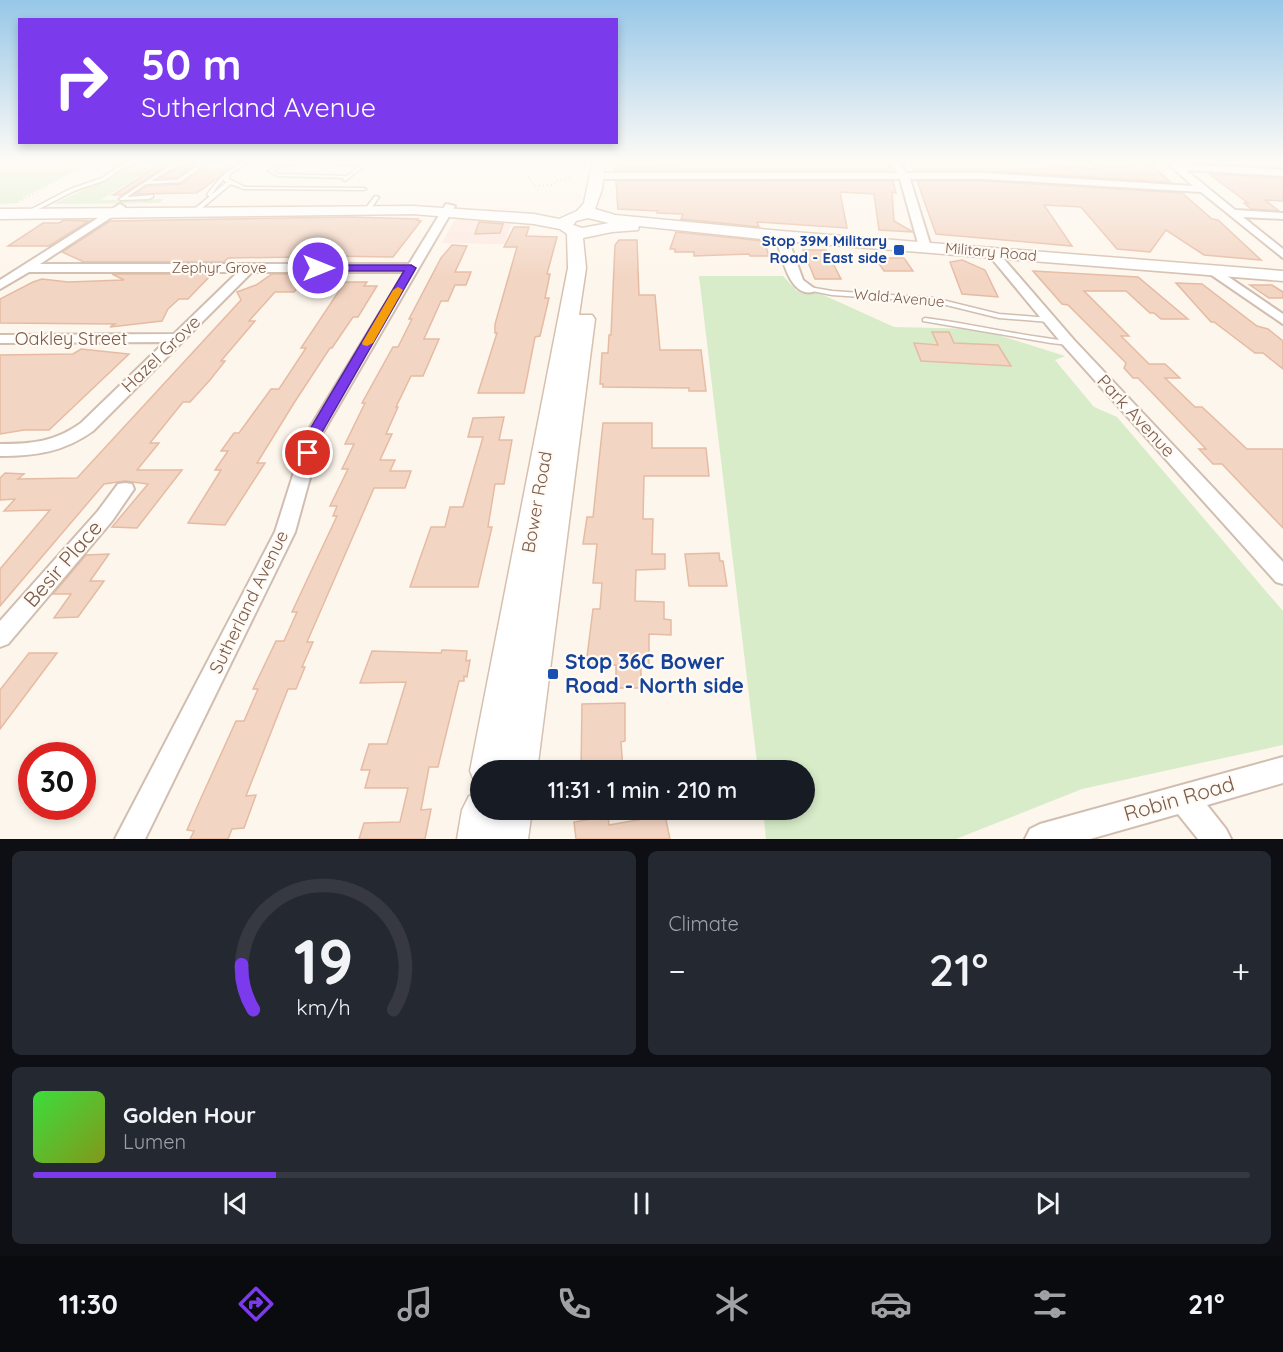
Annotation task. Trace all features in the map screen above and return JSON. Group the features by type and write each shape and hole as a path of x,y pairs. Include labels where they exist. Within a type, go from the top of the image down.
{"main road":[{"path":"535,213 571,211 588,199"},
{"name":"Bower Road","path":"518,760 590,225 589,207 592,199"},
{"name":"Military Road","path":"0,209 115,210 372,203 535,213 617,231 699,228"},
{"name":"Military Road","path":"0,214 27,208"},
{"name":"Military Road","path":"447,209 590,225 699,228 1283,276"},
{"name":"Bower Road","path":"492,760 577,268 590,225"},
{"path":"478,839 481,820"},
{"path":"507,839 510,820"}],"street":[{"path":"911,199 925,247"},
{"path":"1214,199 1283,255"},
{"name":"Sutherland Avenue","path":"130,839 285,532 314,434 447,209"},
{"path":"0,285 115,210"},
{"path":"1231,213 1283,216"},
{"name":"Wald Avenue","path":"781,236 797,280 809,289"},
{"name":"Park Avenue","path":"992,252 1069,343 1283,576"},
{"name":"Zephyr Grove","path":"27,268 411,268"},
{"name":"Hazel Grove","path":"0,450 36,450 52,447 72,439 249,268"},
{"path":"1214,271 1283,320"},
{"name":"Oakley Street","path":"0,339 178,338"},
{"name":"Besir Place","path":"0,637 105,516 125,489"},
{"name":"Robin Road","path":"1040,839 1283,770"},
{"path":"1182,798 1216,839"}],"lane":[{"path":"27,208 49,199"},
{"path":"199,207 205,199"},
{"path":"199,207 209,199"},
{"name":"Wald Avenue","path":"809,289 832,293 934,300 999,316 1049,320"},
{"path":"925,320 966,324 1040,340 1069,343"}],"path":[{"path":"27,208 39,199"}],"shaded area":[{"path":"460,218 512,222 504,244 442,243 454,220"}],"green space":[{"path":"0,199 21,199 17,203 0,204"},
{"path":"64,199 164,199 159,203 53,204"},
{"path":"699,276 783,276 797,291 819,293 894,327 979,329 1065,356 1055,360 1094,407 1117,417 1283,611 1283,745 1082,789 956,839 766,839 764,820 815,820 815,760 757,760"}],"building":[{"path":"617,199 841,199 847,228 757,222 759,227 681,219 683,214 618,209"},
{"path":"875,199 892,199 894,221 913,232 879,230"},
{"path":"924,199 1189,199 1212,219 1218,220 1261,260 1204,255 1166,230 1150,252 1117,249 1081,207 1044,205 1072,246 936,234"},
{"path":"1243,199 1283,199 1283,201 1265,200 1279,211 1251,209 1244,203 1248,203"},
{"path":"350,217 418,219 421,221 393,257 326,256 321,262 291,262 298,257 228,258 224,262 84,262 62,252 110,221"},
{"path":"64,220 89,221 49,246 8,246 43,223 59,223"},
{"path":"479,222 503,224 500,233 475,234"},
{"path":"514,227 529,227 526,236 557,237 547,274 550,274 545,298 549,298 540,336 535,337 524,393 478,393 497,333 495,333 495,324 517,247 504,247"},
{"path":"676,232 764,241 769,256 750,256 749,254 694,256 694,252 675,252 675,249 670,249"},
{"path":"619,240 637,240 639,295 655,295 660,350 701,350 706,391 689,391 689,388 603,387 603,384 600,384 602,353 608,353 609,335 611,335 615,245"},
{"path":"452,245 467,246 455,272 471,272 466,285 455,285 448,301 441,301 424,339 439,339 423,376 411,376 386,434 392,434 380,460 395,460 390,471 411,471 405,488 374,488 307,642 313,642 302,667 305,667 296,689 288,689 246,796 256,795 244,828 232,829 228,839 190,839 194,831 187,830 236,721 244,721 258,689 253,689 276,641 284,641 297,612 292,612 337,516 333,516 337,506 330,506 348,469 342,469 354,444 345,444 365,403 362,403 393,347 398,347 412,319 409,319 441,258"},
{"path":"803,250 826,250 841,279 815,279"},
{"path":"875,258 904,258 913,271 884,271"},
{"path":"962,260 985,270 998,297 962,294 950,262"},
{"path":"1033,271 1138,277 1188,319 1161,319 1154,313 1150,313 1126,291 1084,291 1129,336 1121,336 1149,364 1165,364 1180,378 1165,378 1195,407 1202,407 1247,449 1283,449 1283,528 1222,464 1213,464 1199,449 1206,449 1138,378 1133,378 1124,368 1126,363 1068,305 1062,304"},
{"path":"112,274 212,274 188,299 179,299 168,309 162,321 110,327 115,324 0,323 0,299 33,282 42,279 68,282 124,280"},
{"path":"272,274 310,274 294,292 275,292 249,321 255,321 221,361 225,361 210,380 190,402 183,402 150,443 159,443 137,470 182,470 137,528 112,527 148,484 125,481 104,484 0,606 0,569 50,510 4,511 15,499 0,500 0,478 5,473 24,474 18,479 77,478 241,300 237,292 256,285"},
{"path":"345,282 367,282 364,286 377,286 358,317 353,317 330,348 294,403 257,463 265,463 225,525 188,523 221,470 215,470 228,451 221,451 234,433 239,433 271,389 279,389 306,348 301,348"},
{"path":"1176,283 1202,284 1257,326 1268,329 1283,341 1283,369 1263,353 1255,353 1211,322"},
{"path":"1250,285 1272,285 1283,292 1283,298 1269,298"},
{"path":"932,332 949,332 954,343 998,345 1011,366 921,361 914,343 938,345"},
{"path":"81,349 129,354 49,430 24,430 0,434 0,355 73,354"},
{"path":"504,417 499,440 512,440 504,484 495,484 488,527 492,527 478,587 410,587 431,527 445,527 450,507 463,507 483,437 468,437 473,418"},
{"path":"603,423 652,423 652,448 706,448 709,476 644,476 643,519 653,519 652,554 665,554 665,569 636,570 635,601 664,602 664,619 671,620 671,635 649,634 649,667 641,667 641,688 616,688 616,665 586,665 593,609 600,609 602,583 593,583 597,544 583,544 587,517 593,517"},
{"path":"719,553 720,561 723,561 727,586 689,586 685,554"},
{"path":"109,554 90,581 104,581 78,617 54,618 71,594 53,594 86,555"},
{"path":"442,650 467,651 466,661 470,660 467,677 464,676 464,681 459,681 438,767 429,767 421,810 431,809 425,839 359,839 364,823 400,822 408,788 365,788 370,770 361,770 369,744 387,744 406,682 360,683 372,651 441,653"},
{"path":"29,653 57,653 0,729 0,690"},
{"path":"625,703 625,741 621,742 622,760 581,760 582,704"},
{"path":"608,820 609,825 637,820 666,820 670,839 576,839 574,822"}],"slow traffic":[{"path":"367,343 398,290"}],"place":[{"name":"Stop 39M Military Road - East side","path":"899,250"},
{"name":"Stop 36C Bower Road - North side","path":"553,674"}],"route":[{"path":"308,453 314,434 411,268 318,268"}]}
